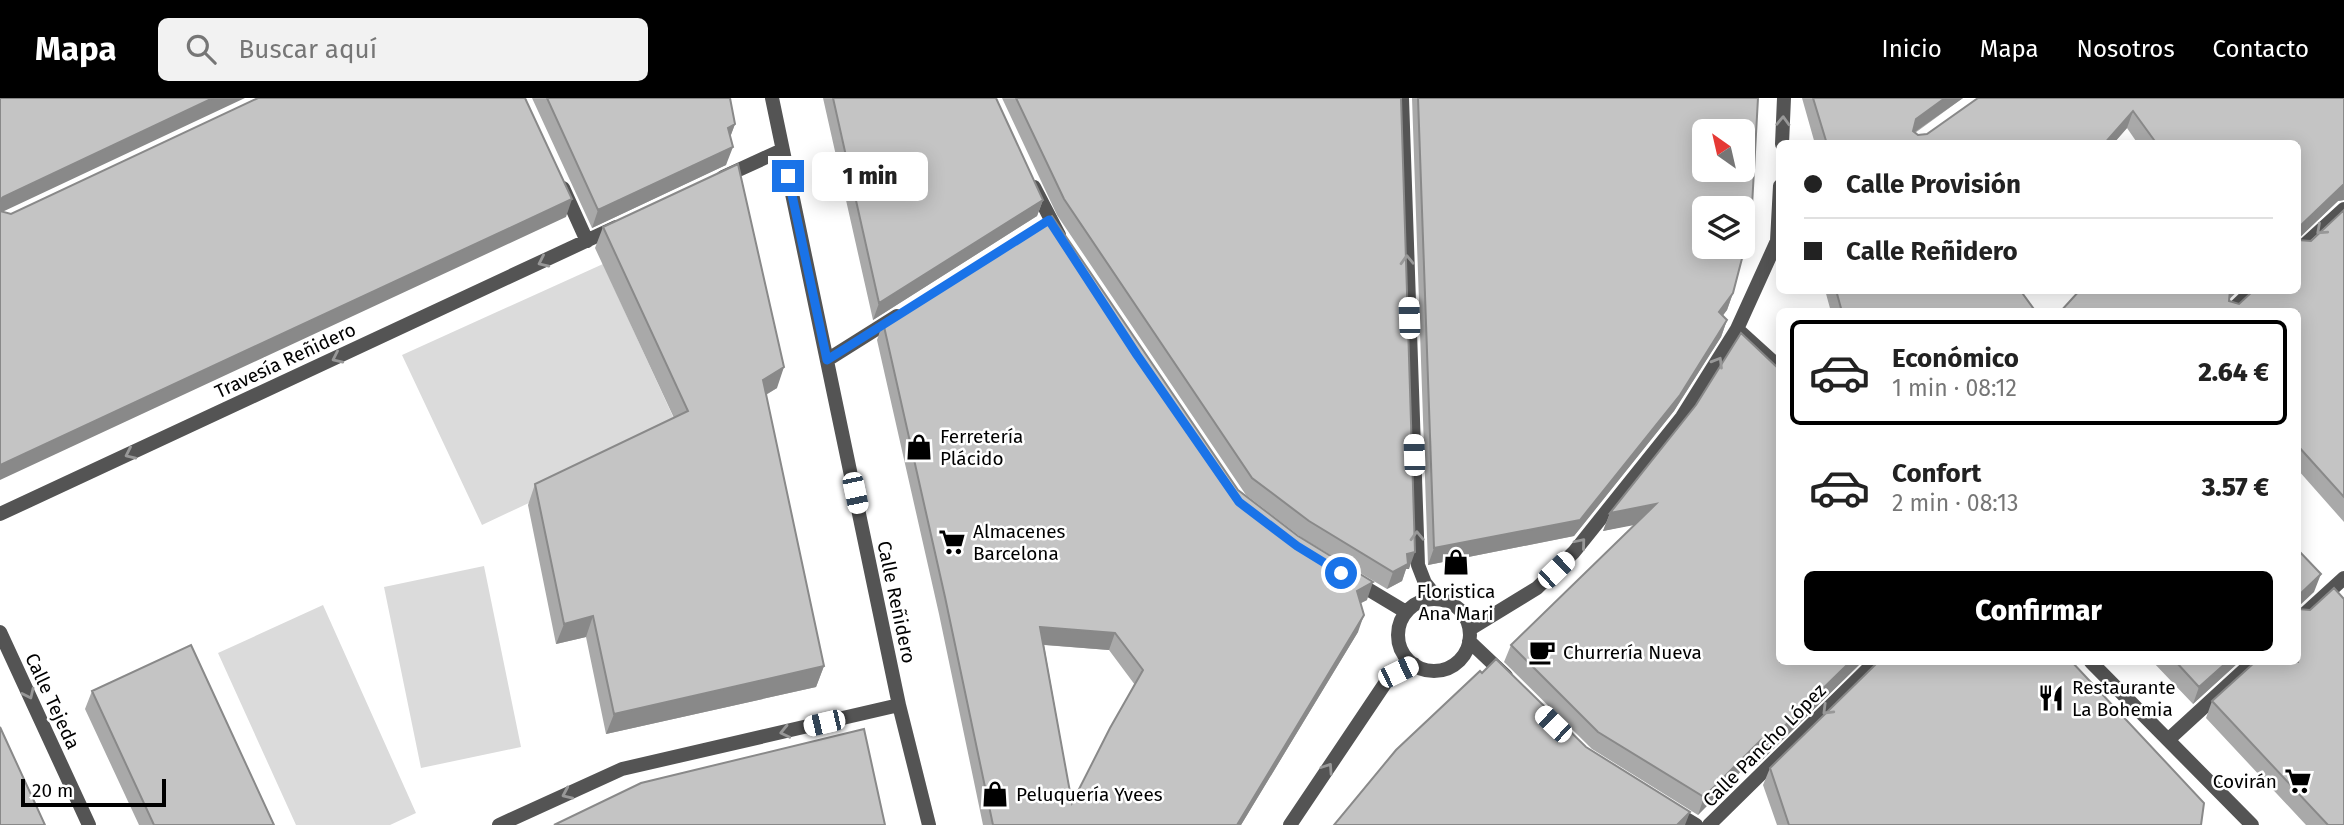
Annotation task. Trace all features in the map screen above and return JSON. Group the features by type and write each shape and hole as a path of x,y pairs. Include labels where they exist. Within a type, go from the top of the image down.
{"street":[{"name":"Calle Reñidero","path":"772,98 899,705 929,825"},
{"path":"1402,98 1418,565 1425,583 1438,599"},
{"path":"1782,140 1784,98"},
{"path":"709,184 782,150"},
{"path":"554,170 587,241"},
{"path":"1027,172 1044,224 1064,243"},
{"path":"2301,248 2344,209"},
{"name":"Travesía Reñidero","path":"0,514 636,218"},
{"path":"1517,687 1470,635 1459,608 1438,599 1425,599 1406,612 1400,622 1399,646 1413,664 1436,671 1447,668 1465,653 1470,635 1537,588 1574,552 1682,417 1737,329 1776,246"},
{"path":"2234,308 2249,294"},
{"path":"827,360 909,309"},
{"path":"1737,329 1776,364"},
{"path":"1341,573 1406,612"},
{"path":"2301,617 2344,578"},
{"name":"Calle Tejeda","path":"0,632 89,825"},
{"path":"1290,825 1386,682 1413,664"},
{"name":"Calle Pancho López","path":"1709,825 1746,792 1872,665"},
{"path":"2094,665 2252,825"},
{"path":"2169,738 2250,665"},
{"path":"499,825 622,769 899,705"},
{"path":"1663,804 1696,825"}],"shaded area":[{"path":"603,264 680,432 482,525 402,355"},
{"path":"484,566 521,747 421,768 384,587"},
{"path":"323,605 416,813 390,825 296,825 218,653"}],"building":[{"path":"0,98 213,98 0,200"},
{"path":"258,98 525,98 572,199 0,465 0,211 11,214"},
{"path":"547,98 730,98 735,124 728,128 733,147 598,210"},
{"path":"833,98 996,98 1043,200 879,303"},
{"path":"1016,98 1401,98 1415,552 1407,554 1408,564 1393,572 1309,521 1252,478 1064,199"},
{"path":"1418,98 1758,98 1755,152 1755,119 1692,119 1692,182 1753,182 1753,196 1692,196 1692,259 1742,259 1733,293 1719,312 1727,320 1680,395 1580,520 1434,548"},
{"path":"1813,98 1945,98 1916,119 1913,131 1918,135 1927,134 1978,98 2344,98 2344,184 2301,225 2301,140 2154,140 2133,111 2108,140 1826,140"},
{"path":"738,164 784,367 763,380 824,666 614,714 593,616 564,624 535,484 688,411 603,227"},
{"path":"2344,210 2344,497 2301,449 2301,308 2064,308 2076,294 2230,294 2229,301 2239,304 2250,294 2301,294 2301,240 2311,241"},
{"path":"1052,216 1238,490 1298,536 1373,582 1357,591 1364,615 1237,825 993,825 883,322","holes":["1040,627 1115,633 1143,670 1072,803"]},
{"path":"1837,294 2023,294 2033,308 1841,308"},
{"path":"1741,333 1776,366 1776,665 1847,665 1763,747 1761,740 1704,797 1598,732 1511,645 1656,504 1610,513 1696,405"},
{"path":"2301,553 2321,574 2301,593"},
{"path":"2334,588 2344,599 2344,825 2328,825 2212,701 2252,665 2301,665 2301,609 2310,610"},
{"path":"191,645 274,825 154,825 92,691"},
{"path":"1496,659 1586,747 1690,812 1677,825 1334,825 1396,750"},
{"path":"1875,665 2075,665 2204,803 2201,825 1789,825 1770,768"},
{"path":"2179,665 2224,665 2199,687"},
{"path":"0,727 45,825 0,825"},
{"path":"864,729 885,825 554,825 641,783"}],"place":[{"name":"Ferretería Plácido","path":"919,447"},
{"name":"Almacenes Barcelona","path":"952,542"},
{"name":"Floristica Ana Mari","path":"1456,562"},
{"name":"Churrería Nueva","path":"1542,652"},
{"name":"Restaurante La Bohemia","path":"2051,698"},
{"name":"Covirán","path":"2298,781"},
{"name":"Peluquería Yvees","path":"995,794"}],"route":[{"path":"788,176 827,360 1049,220 1137,355 1239,502 1297,546 1341,573"}]}
